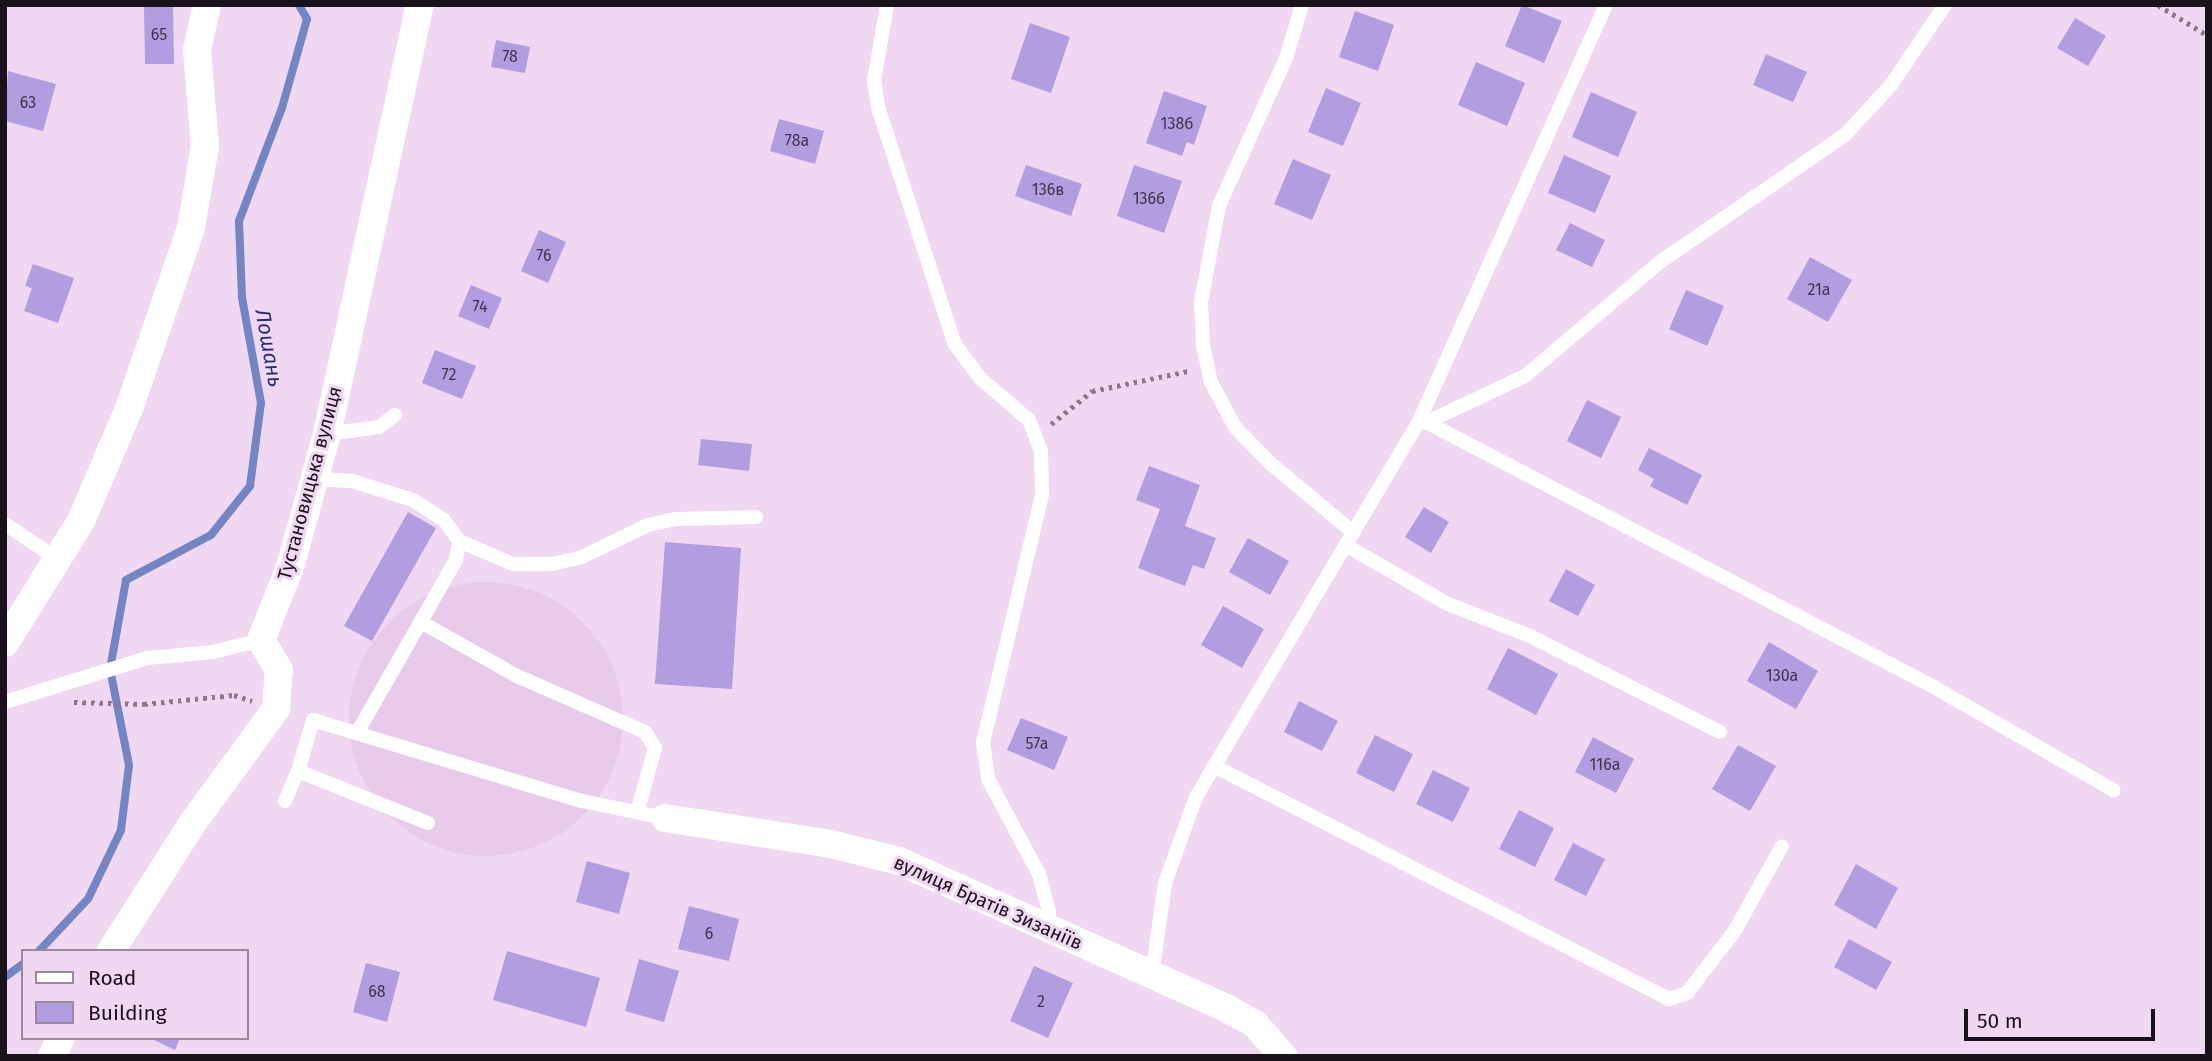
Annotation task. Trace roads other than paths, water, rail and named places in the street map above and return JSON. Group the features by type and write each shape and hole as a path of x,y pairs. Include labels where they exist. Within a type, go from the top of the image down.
{"street":[{"path":"5,643 81,521 131,406 191,228 205,146 197,50 189,5"},
{"path":"197,50 207,5"},
{"name":"Тустановицька вулиця","path":"261,640 290,567 327,434 420,5"},
{"path":"112,949 192,824 276,709 279,670 261,640"},
{"name":"вулиця Братів Зизаніїв","path":"665,818 872,852 1152,975 1255,1024 1283,1056"},
{"path":"52,1056 60,1040"}],"lane":[{"path":"887,5 874,81 878,107 954,342 980,378 1029,420 1038,435 1042,495 983,742 988,779 1039,874 1049,912 1047,931"},
{"path":"1302,5 1276,80 1219,206 1201,302 1208,369 1235,427 1351,540 1448,604 1528,635 1720,733"},
{"path":"1425,423 1525,376 1660,262 1845,135 1891,85 1945,5"},
{"path":"1152,975 1164,883 1196,797 1425,423 1605,8"},
{"path":"327,434 379,427 395,415"},
{"path":"1425,423 1934,687 2113,790"},
{"path":"314,480 352,481 413,500 444,520 459,541 513,564 552,564 582,557 662,522 756,517"},
{"path":"5,524 59,560"},
{"path":"357,733 456,560 459,541"},
{"path":"421,622 517,677 645,732 655,748 637,813"},
{"path":"5,702 148,658 213,652 261,640"},
{"path":"285,801 298,771 313,720 582,801 665,818"},
{"path":"1214,766 1669,999 1687,993 1734,932 1782,846"},
{"path":"298,771 428,823"}],"waterway":[{"name":"Лошань","path":"41,949 88,899 121,830 129,765 110,669 126,580 211,535 250,486 261,403 242,297 239,221 282,108 307,19 299,5"},
{"name":"Лошань","path":"5,977 21,965"}]}
